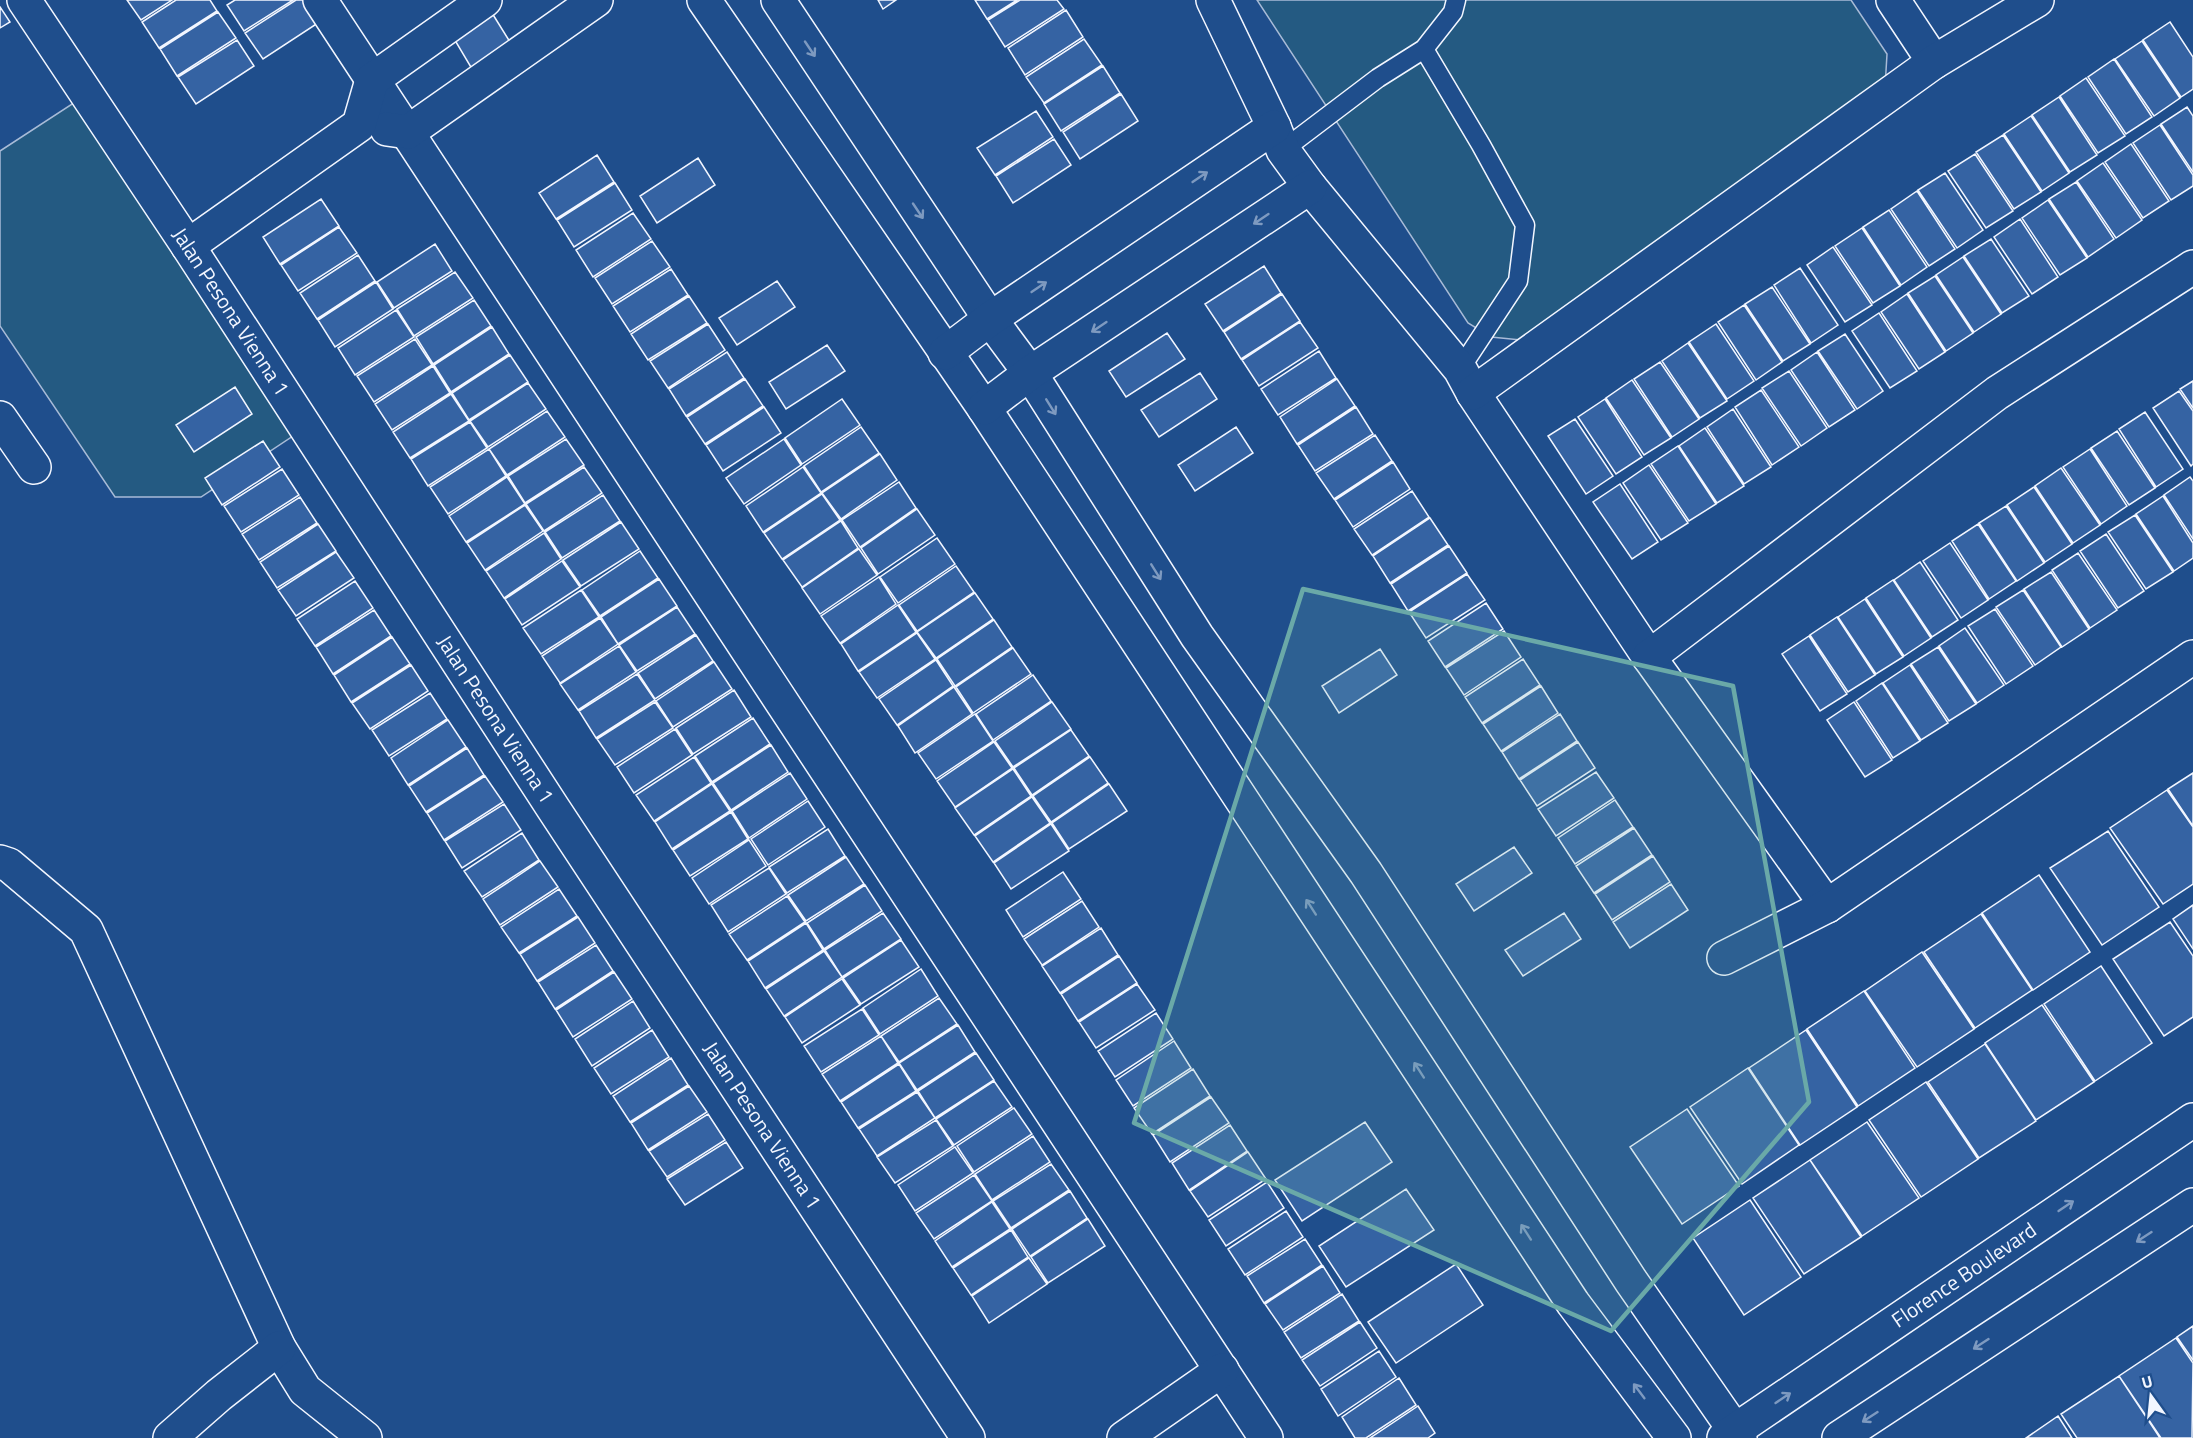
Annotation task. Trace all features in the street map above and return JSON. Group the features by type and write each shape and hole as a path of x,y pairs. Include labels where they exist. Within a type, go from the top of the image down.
{"street":[{"name":"Jalan Pesona Vienna 1","path":"24,0 188,246 968,1438"},
{"path":"320,0 580,399 1266,1438"},
{"path":"188,246 359,125 372,80 485,0"},
{"path":"359,125 408,132 596,0"},
{"path":"704,0 984,408 1573,1303 1674,1438"},
{"path":"778,0 990,319 1030,373 1197,636 1366,873 1733,1436"},
{"path":"1213,0 1279,139 1310,187 1467,381 1649,657 1827,906"},
{"path":"1893,0 1934,62"},
{"path":"1467,381 1934,62 2037,0"},
{"path":"945,353 990,319 1279,139"},
{"path":"984,408 1030,373 1310,187"},
{"path":"1649,657 1997,393 2193,267"},
{"path":"0,418 34,467"},
{"path":"1724,958 1827,906 2193,657"},
{"path":"0,862 9,865 86,930 279,1348 305,1390 365,1438"},
{"name":"Florence Boulevard","path":"1733,1436 2193,1120"},
{"path":"1839,1438 2193,1205"},
{"path":"170,1438 219,1395 279,1348"},
{"path":"1124,1438 1222,1370"}],"lane":[{"path":"1279,139 1424,50 1454,12 1456,0"},
{"path":"1424,50 1481,145 1525,225 1518,281 1467,381"}],"highlighted area":[{"path":"1303,589 1733,686 1809,1102 1611,1331 1134,1123"}],"shaded area":[{"path":"1257,0 1851,0 1887,54 1885,88 1521,340 1491,337 1468,323"},
{"path":"92,91 311,424 201,497 115,497 0,326 0,151"}],"building":[{"path":"127,0 172,0 141,20"},
{"path":"176,0 210,0 217,11 159,48 142,22"},
{"path":"235,0 293,0 244,31 227,5"},
{"path":"296,0 307,0 321,21 263,59 245,33"},
{"path":"878,0 896,0 883,9"},
{"path":"975,0 1017,0 987,19"},
{"path":"1020,0 1057,0 1064,9 1005,47 988,20"},
{"path":"0,7 10,22 0,28"},
{"path":"1066,10 1083,37 1025,75 1008,48"},
{"path":"218,12 236,38 177,76 160,49"},
{"path":"492,13 515,50 475,74 453,37"},
{"path":"2170,22 2193,57 2193,89 2181,97 2143,40"},
{"path":"1084,39 1102,65 1044,103 1026,77"},
{"path":"237,40 254,66 196,104 178,77"},
{"path":"2142,41 2180,98 2154,116 2115,59"},
{"path":"2114,59 2152,117 2126,134 2088,77"},
{"path":"1103,66 1120,93 1061,131 1044,104"},
{"path":"2086,78 2125,136 2098,153 2060,96"},
{"path":"1121,94 1138,121 1080,159 1063,132"},
{"path":"2059,97 2097,155 2070,172 2032,115"},
{"path":"2187,107 2193,116 2193,172 2161,124"},
{"path":"1036,111 1053,137 995,175 977,148"},
{"path":"2031,116 2069,173 2042,191 2004,134"},
{"path":"2160,125 2193,175 2193,186 2171,200 2133,143"},
{"path":"2003,135 2041,192 2014,209 1976,152"},
{"path":"1054,139 1071,165 1013,203 996,176"},
{"path":"2131,144 2169,201 2143,218 2105,162"},
{"path":"1975,154 2013,211 1986,228 1948,171"},
{"path":"597,155 614,182 556,219 539,193"},
{"path":"698,158 715,185 657,223 640,196"},
{"path":"2103,163 2142,220 2116,238 2077,181"},
{"path":"1945,173 1983,230 1957,248 1918,190"},
{"path":"2076,182 2114,239 2088,257 2049,199"},
{"path":"615,183 632,210 574,247 557,220"},
{"path":"1917,191 1955,249 1929,266 1891,209"},
{"path":"321,199 339,226 280,264 263,237"},
{"path":"2048,200 2087,258 2060,275 2022,218"},
{"path":"1889,210 1927,267 1901,285 1863,227"},
{"path":"633,213 651,239 593,277 576,250"},
{"path":"2020,219 2058,277 2032,294 1994,237"},
{"path":"339,227 357,253 298,291 281,265"},
{"path":"1862,228 1900,286 1873,303 1835,246"},
{"path":"1991,239 2029,296 2002,313 1964,256"},
{"path":"652,241 670,267 612,304 595,278"},
{"path":"435,244 452,271 394,308 377,282"},
{"path":"1833,247 1872,305 1845,322 1807,265"},
{"path":"358,255 375,281 317,319 300,293"},
{"path":"1963,257 2001,314 1974,332 1936,275"},
{"path":"1264,266 1281,293 1223,331 1205,304"},
{"path":"1800,268 1838,325 1811,343 1774,285"},
{"path":"671,269 688,295 630,332 613,306"},
{"path":"455,272 473,298 414,336 397,309"},
{"path":"1935,276 1973,333 1946,351 1908,293"},
{"path":"777,281 795,307 737,345 719,318"},
{"path":"376,282 393,309 335,347 318,320"},
{"path":"1772,287 1810,344 1783,361 1745,304"},
{"path":"1282,294 1300,321 1241,359 1224,332"},
{"path":"1907,294 1945,352 1919,369 1881,312"},
{"path":"689,296 707,323 648,360 631,334"},
{"path":"474,300 491,326 433,364 416,337"},
{"path":"1744,305 1782,362 1756,380 1718,322"},
{"path":"396,310 414,337 355,375 338,348"},
{"path":"1879,313 1917,371 1890,388 1852,331"},
{"path":"1300,322 1318,348 1259,386 1242,360"},
{"path":"708,324 725,350 668,388 650,361"},
{"path":"1716,324 1754,381 1727,399 1689,342"},
{"path":"492,327 509,354 451,392 434,365"},
{"path":"1167,333 1185,359 1126,397 1109,371"},
{"path":"1845,334 1883,391 1857,409 1818,351"},
{"path":"415,339 432,365 374,402 357,376"},
{"path":"1688,343 1727,401 1700,418 1662,361"},
{"path":"827,345 845,371 786,409 769,382"},
{"path":"1319,351 1336,378 1278,415 1261,389"},
{"path":"727,352 744,378 686,416 669,389"},
{"path":"1817,352 1855,410 1829,427 1791,370"},
{"path":"510,355 528,382 469,420 452,393"},
{"path":"1660,362 1699,419 1672,437 1634,379"},
{"path":"433,366 450,393 392,430 375,404"},
{"path":"1789,371 1827,428 1801,446 1762,388"},
{"path":"1200,373 1217,399 1159,437 1141,410"},
{"path":"745,379 763,406 705,444 687,417"},
{"path":"1337,379 1355,406 1297,444 1280,417"},
{"path":"1632,380 1671,438 1644,455 1606,398"},
{"path":"2193,381 2193,408 2180,389"},
{"path":"528,383 546,409 488,447 470,421"},
{"path":"235,387 252,414 194,452 176,425"},
{"path":"1761,390 1799,447 1772,465 1735,407"},
{"path":"2179,391 2193,411 2193,464 2191,466 2153,408"},
{"path":"451,394 469,421 410,458 393,432"},
{"path":"842,399 860,425 802,464 785,438"},
{"path":"1605,399 1642,457 1616,474 1578,417"},
{"path":"764,407 781,433 723,471 706,445"},
{"path":"1356,407 1373,434 1315,471 1298,445"},
{"path":"1733,409 1771,467 1744,484 1707,427"},
{"path":"547,411 565,437 507,475 489,449"},
{"path":"2145,412 2183,469 2156,487 2119,429"},
{"path":"1575,419 1613,476 1586,494 1548,436"},
{"path":"470,422 487,448 428,486 411,459"},
{"path":"861,427 879,453 821,492 804,466"},
{"path":"1236,427 1253,453 1195,491 1178,465"},
{"path":"1705,428 1744,486 1717,503 1679,446"},
{"path":"2117,431 2155,488 2129,505 2091,448"},
{"path":"1375,435 1392,461 1334,499 1316,473"},
{"path":"566,439 584,465 525,503 508,476"},
{"path":"784,439 801,465 744,504 726,478"},
{"path":"263,441 280,467 222,505 205,478"},
{"path":"1678,446 1716,504 1689,521 1651,464"},
{"path":"489,449 506,476 448,514 430,487"},
{"path":"2090,449 2127,506 2101,524 2063,467"},
{"path":"880,454 897,480 841,519 822,493"},
{"path":"1393,462 1410,489 1353,527 1335,500"},
{"path":"1649,465 1688,523 1661,540 1623,483"},
{"path":"584,467 602,493 544,531 526,504"},
{"path":"803,467 821,493 763,532 746,506"},
{"path":"2061,468 2100,525 2073,543 2035,486"},
{"path":"282,469 299,495 241,532 224,506"},
{"path":"507,477 525,504 466,542 449,516"},
{"path":"2190,477 2193,481 2193,539 2164,495"},
{"path":"899,482 916,508 860,547 842,520"},
{"path":"1620,484 1658,542 1632,559 1593,502"},
{"path":"2034,487 2072,544 2045,562 2007,505"},
{"path":"1412,491 1429,517 1372,555 1354,529"},
{"path":"822,494 840,520 782,559 764,533"},
{"path":"603,495 620,521 562,558 545,532"},
{"path":"2163,496 2193,543 2193,558 2174,571 2136,514"},
{"path":"300,497 317,523 259,560 242,534"},
{"path":"525,505 543,531 485,570 467,543"},
{"path":"2006,506 2044,563 2017,581 1979,523"},
{"path":"917,509 935,535 878,574 861,548"},
{"path":"2135,515 2173,572 2146,589 2108,532"},
{"path":"1430,518 1448,545 1390,583 1373,556"},
{"path":"841,521 858,548 802,587 783,560"},
{"path":"621,522 639,549 581,586 563,560"},
{"path":"318,524 336,551 277,588 260,562"},
{"path":"1978,524 2016,581 1989,599 1952,541"},
{"path":"544,533 561,559 504,598 486,571"},
{"path":"2106,534 2144,591 2118,608 2080,551"},
{"path":"937,538 955,564 898,603 880,577"},
{"path":"1950,543 1988,600 1961,618 1923,561"},
{"path":"1449,546 1467,573 1408,611 1391,584"},
{"path":"859,549 877,575 820,614 802,588"},
{"path":"640,551 658,578 600,616 582,590"},
{"path":"336,552 354,578 296,616 278,590"},
{"path":"2078,553 2117,610 2090,628 2052,570"},
{"path":"562,561 580,587 522,625 505,599"},
{"path":"1920,562 1958,620 1932,637 1894,580"},
{"path":"956,566 974,592 917,631 899,605"},
{"path":"2051,572 2089,629 2062,647 2024,589"},
{"path":"1467,574 1485,600 1426,638 1409,612"},
{"path":"879,577 896,604 840,643 821,616"},
{"path":"659,579 677,606 618,644 601,617"},
{"path":"1893,580 1931,638 1904,656 1866,598"},
{"path":"355,581 373,608 315,646 297,619"},
{"path":"581,590 599,617 541,654 523,628"},
{"path":"2023,590 2061,647 2035,665 1996,607"},
{"path":"975,593 993,619 936,658 917,632"},
{"path":"1865,599 1903,657 1876,674 1838,617"},
{"path":"1486,603 1503,629 1445,667 1428,641"},
{"path":"898,605 916,632 858,671 841,644"},
{"path":"677,607 695,634 637,671 619,645"},
{"path":"1995,609 2033,666 2006,684 1968,626"},
{"path":"374,610 391,636 333,674 316,647"},
{"path":"1837,617 1875,675 1848,692 1810,635"},
{"path":"600,618 618,644 560,683 542,656"},
{"path":"994,620 1012,647 955,686 937,659"},
{"path":"1965,628 2004,685 1977,703 1939,646"},
{"path":"1504,631 1521,657 1464,695 1446,668"},
{"path":"917,633 935,659 877,698 859,672"},
{"path":"696,635 713,661 655,699 638,673"},
{"path":"1809,636 1847,694 1820,711 1782,654"},
{"path":"392,637 410,664 351,702 334,675"},
{"path":"619,646 636,672 578,710 560,684"},
{"path":"1938,647 1976,704 1949,721 1911,664"},
{"path":"1013,648 1031,674 973,713 956,687"},
{"path":"1380,649 1397,675 1339,713 1322,686"},
{"path":"1523,659 1540,685 1482,723 1465,697"},
{"path":"936,660 953,686 897,725 879,699"},
{"path":"714,662 732,689 673,727 656,701"},
{"path":"411,665 428,691 370,729 352,703"},
{"path":"1910,665 1948,723 1921,740 1883,683"},
{"path":"637,674 655,700 596,738 579,711"},
{"path":"1033,675 1051,701 993,740 976,714"},
{"path":"1882,683 1920,741 1893,758 1856,701"},
{"path":"1541,686 1558,713 1501,751 1483,724"},
{"path":"954,687 972,714 915,753 898,726"},
{"path":"734,690 751,717 693,754 676,728"},
{"path":"430,693 447,719 389,756 372,730"},
{"path":"655,702 673,728 615,765 597,739"},
{"path":"1052,702 1071,729 1013,767 995,741"},
{"path":"1854,702 1892,760 1865,777 1827,720"},
{"path":"975,714 993,741 936,779 918,753"},
{"path":"1560,714 1577,741 1519,779 1502,752"},
{"path":"753,718 770,744 712,782 695,756"},
{"path":"448,720 466,747 408,785 391,758"},
{"path":"675,729 692,755 634,793 617,767"},
{"path":"1071,730 1089,756 1032,795 1014,768"},
{"path":"994,742 1012,768 955,807 937,781"},
{"path":"1578,742 1595,768 1537,806 1520,780"},
{"path":"771,745 788,772 731,810 713,783"},
{"path":"467,748 484,775 426,812 409,786"},
{"path":"694,757 711,783 654,821 636,795"},
{"path":"1090,757 1108,783 1051,822 1033,796"},
{"path":"1013,769 1031,796 974,835 955,808"},
{"path":"1596,772 1614,798 1556,836 1538,809"},
{"path":"790,773 807,799 749,838 732,811"},
{"path":"2193,773 2193,826 2168,789"},
{"path":"485,776 503,802 444,840 427,813"},
{"path":"712,784 730,811 672,849 655,822"},
{"path":"1109,784 1127,811 1069,849 1052,823"},
{"path":"2167,790 2193,827 2193,884 2163,904 2110,828"},
{"path":"1032,797 1050,823 993,862 975,836"},
{"path":"1615,800 1633,827 1575,864 1558,838"},
{"path":"808,801 825,827 768,865 751,839"},
{"path":"504,804 521,830 462,868 445,841"},
{"path":"731,812 748,839 690,876 673,850"},
{"path":"1051,824 1069,851 1011,889 994,863"},
{"path":"1634,828 1652,855 1594,893 1576,866"},
{"path":"828,829 845,856 787,893 769,867"},
{"path":"2108,831 2159,907 2102,945 2050,868"},
{"path":"522,833 539,860 482,897 464,871"},
{"path":"749,840 766,866 709,904 692,878"},
{"path":"1514,847 1532,873 1474,911 1456,884"},
{"path":"1653,856 1670,882 1612,920 1595,894"},
{"path":"846,857 864,884 806,921 788,895"},
{"path":"540,861 558,887 500,925 483,899"},
{"path":"769,868 786,894 728,932 711,905"},
{"path":"1063,872 1081,899 1023,937 1006,910"},
{"path":"2039,875 2090,952 2033,990 1982,913"},
{"path":"1671,884 1688,910 1630,948 1613,922"},
{"path":"865,885 882,911 824,949 807,923"},
{"path":"559,889 577,916 519,953 501,927"},
{"path":"787,896 805,922 747,960 729,934"},
{"path":"1082,901 1099,927 1042,965 1024,939"},
{"path":"2193,905 2193,949 2173,919"},
{"path":"883,913 901,939 842,977 825,950"},
{"path":"1564,913 1581,939 1523,976 1505,950"},
{"path":"1981,914 2032,990 1975,1028 1924,952"},
{"path":"578,917 595,943 537,981 520,954"},
{"path":"2170,922 2193,956 2193,1017 2164,1036 2113,959"},
{"path":"806,923 823,950 765,988 748,961"},
{"path":"1101,928 1118,955 1060,993 1042,966"},
{"path":"901,940 919,967 861,1004 843,978"},
{"path":"596,945 613,971 555,1009 538,982"},
{"path":"824,951 842,977 784,1016 766,989"},
{"path":"1922,952 1974,1029 1917,1067 1865,991"},
{"path":"1119,956 1137,983 1078,1021 1061,994"},
{"path":"2101,966 2152,1043 2095,1081 2044,1004"},
{"path":"921,969 938,996 880,1034 863,1008"},
{"path":"614,972 632,999 573,1037 556,1010"},
{"path":"842,979 860,1005 802,1043 785,1017"},
{"path":"1137,984 1155,1010 1096,1048 1079,1022"},
{"path":"1864,991 1915,1068 1858,1106 1807,1029"},
{"path":"939,998 957,1024 899,1062 881,1036"},
{"path":"633,1001 650,1028 592,1066 575,1039"},
{"path":"2042,1005 2094,1082 2036,1120 1985,1043"},
{"path":"862,1009 879,1035 821,1072 804,1046"},
{"path":"1156,1013 1173,1039 1115,1077 1098,1051"},
{"path":"958,1025 975,1052 917,1090 899,1063"},
{"path":"652,1030 669,1057 611,1094 594,1068"},
{"path":"1806,1030 1857,1107 1800,1145 1749,1068"},
{"path":"881,1036 898,1063 840,1101 822,1074"},
{"path":"1174,1041 1191,1068 1133,1106 1116,1080"},
{"path":"1985,1044 2036,1121 1979,1158 1928,1082"},
{"path":"976,1053 994,1080 935,1118 918,1091"},
{"path":"671,1058 688,1085 630,1122 613,1096"},
{"path":"899,1064 916,1091 858,1128 841,1102"},
{"path":"1748,1068 1799,1145 1742,1184 1690,1107"},
{"path":"1193,1069 1210,1096 1152,1134 1134,1108"},
{"path":"994,1081 1012,1107 954,1145 936,1119"},
{"path":"1926,1082 1978,1159 1921,1197 1869,1120"},
{"path":"689,1086 707,1112 648,1150 631,1123"},
{"path":"917,1092 935,1118 877,1156 859,1129"},
{"path":"1211,1097 1229,1123 1170,1162 1153,1135"},
{"path":"1014,1108 1032,1134 974,1172 957,1146"},
{"path":"1687,1109 1739,1186 1682,1224 1630,1147"},
{"path":"708,1114 725,1140 667,1177 649,1151"},
{"path":"936,1120 953,1146 895,1183 877,1157"},
{"path":"1365,1122 1392,1162 1302,1221 1275,1180"},
{"path":"1867,1122 1919,1198 1862,1236 1810,1160"},
{"path":"1230,1125 1247,1151 1189,1190 1172,1163"},
{"path":"1033,1136 1050,1162 992,1200 975,1174"},
{"path":"726,1142 743,1168 685,1205 667,1179"},
{"path":"955,1147 973,1173 915,1211 898,1185"},
{"path":"1248,1152 1266,1179 1208,1217 1190,1191"},
{"path":"1810,1160 1861,1237 1804,1274 1753,1198"},
{"path":"1051,1164 1069,1190 1011,1228 993,1201"},
{"path":"974,1175 992,1201 934,1239 916,1213"},
{"path":"1267,1182 1284,1208 1226,1246 1209,1220"},
{"path":"1406,1189 1434,1230 1346,1287 1319,1246"},
{"path":"1070,1191 1087,1218 1030,1256 1012,1229"},
{"path":"1750,1200 1801,1277 1744,1315 1693,1238"},
{"path":"992,1202 1010,1229 952,1267 935,1241"},
{"path":"1286,1211 1303,1237 1245,1275 1228,1249"},
{"path":"1088,1219 1105,1246 1048,1283 1031,1257"},
{"path":"1011,1230 1028,1257 971,1295 953,1268"},
{"path":"1305,1239 1322,1265 1264,1303 1247,1276"},
{"path":"1029,1258 1047,1284 989,1323 972,1296"},
{"path":"1456,1264 1483,1305 1396,1363 1368,1322"},
{"path":"1323,1266 1340,1293 1283,1330 1265,1304"},
{"path":"1342,1294 1359,1321 1301,1358 1284,1332"},
{"path":"1360,1322 1377,1348 1320,1386 1302,1360"},
{"path":"2193,1326 2193,1360 2177,1337"},
{"path":"2176,1338 2193,1363 2192,1438 2161,1438 2119,1376"},
{"path":"1379,1351 1396,1377 1338,1416 1321,1389"},
{"path":"2119,1376 2160,1438 2077,1438 2061,1414"},
{"path":"1399,1378 1416,1405 1366,1438 1355,1438 1342,1417"},
{"path":"1418,1406 1435,1433 1428,1438 1370,1438"},
{"path":"2058,1416 2072,1438 2026,1438"}]}
